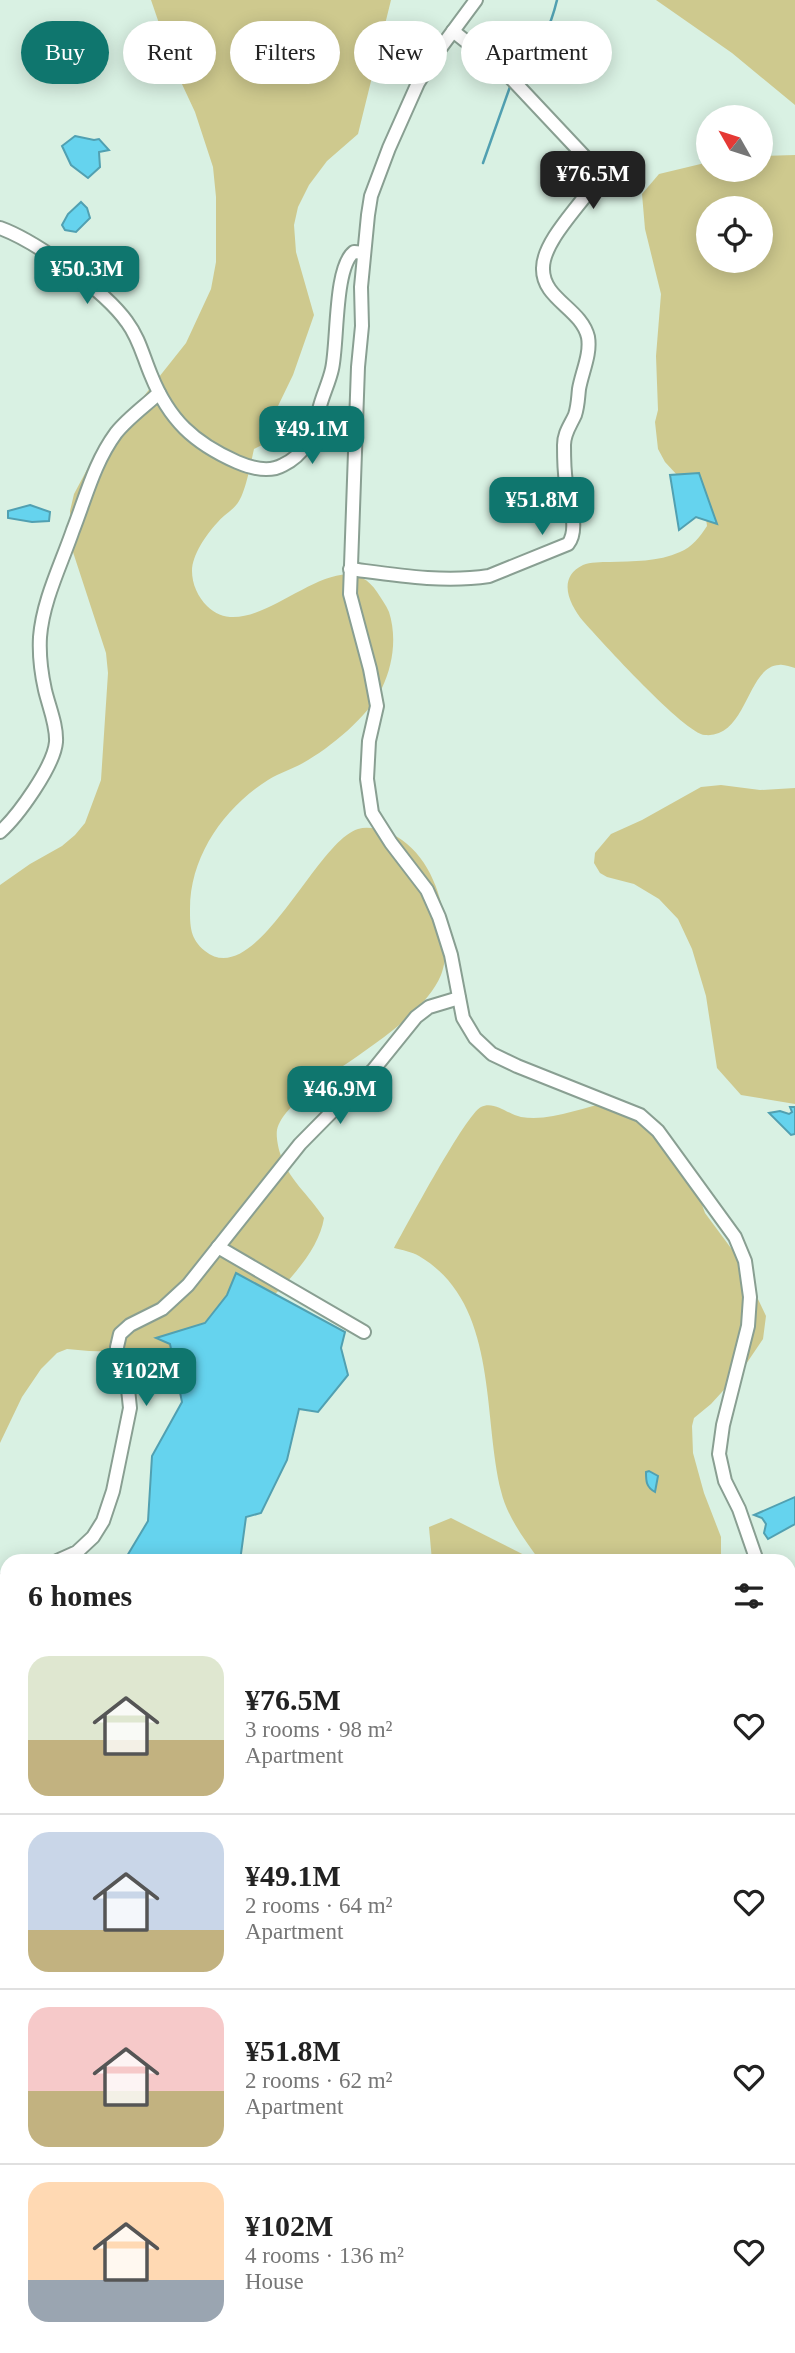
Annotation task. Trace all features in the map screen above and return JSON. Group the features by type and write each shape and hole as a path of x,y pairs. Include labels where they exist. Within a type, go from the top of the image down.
{"street":[{"path":"477,0 418,83 371,196 361,287 362,326 358,367 350,594 377,706 369,741 367,779 372,813 427,890 451,955 463,1018 475,1038 492,1055 640,1115 664,1139 735,1237 746,1261 750,1297 748,1326 723,1425 719,1454 725,1480 739,1509 755,1554"},
{"path":"350,569 422,579 478,578 489,576 571,541 573,520 566,480 564,441 578,405 589,345 581,321 544,282 542,269 544,255 601,174 508,75 453,32"},
{"path":"0,228 36,245 79,277 127,321 144,352 149,372 159,393 168,409 190,435 225,458 243,465 270,469 277,469 297,458 311,434 332,368 341,285 348,257 355,252 364,253"},
{"path":"0,832 27,800 56,743 54,723 40,667 40,654 44,617 62,558 92,476 109,444 123,425 159,393"},
{"path":"73,1554 93,1537 103,1521 113,1491 130,1408 128,1390 118,1357 120,1334 130,1325 172,1301 300,1143 374,1069 416,1017 429,1006 459,998"},
{"path":"218,1247 364,1332"}],"shaded area":[{"path":"151,0 391,0 386,21 354,21 354,84 370,84 358,134 327,161 309,185 298,207 294,225 296,252 314,315 293,375 278,406 276,425 270,441 254,449 242,496 204,539 194,558 192,571 194,585 207,606 226,616 248,615 318,582 340,575 360,577 377,592 389,612 393,631 391,660 386,679 376,699 348,730 314,757 252,791 212,835 196,870 192,889 192,932 196,942 205,951 224,958 244,951 264,934 341,840 358,829 369,828 402,840 412,848 427,868 441,904 446,929 446,952 441,975 417,1009 381,1040 306,1093 281,1120 277,1142 283,1162 324,1218 318,1237 307,1256 276,1294 205,1354 67,1349 57,1353 41,1369 22,1397 0,1443 0,885 75,835 85,823 101,780 108,673 106,653 72,549 70,511 74,494 90,464 186,343 211,289 216,262 213,167 195,112 182,84 216,84 216,21 158,21"},
{"path":"656,0 795,0 795,105 732,53"},
{"path":"795,155 795,668 781,665 768,668 730,726 719,733 705,735 695,731 662,704 624,665 583,621 568,592 570,577 583,565 672,555 688,547 707,526 706,518 658,449 655,422 658,410 656,356 661,294 645,229 642,194 659,174 696,165 696,182 774,182 774,156"},
{"path":"721,785 760,790 795,788 795,1104 741,1095 717,1068 706,996 692,949 678,919 659,899 634,884 607,877 600,873 594,863 595,853 611,834 701,787"},
{"path":"611,1102 644,1110 660,1122 673,1140 692,1177 705,1213 739,1259 766,1316 763,1339 742,1370 711,1404 694,1418 692,1426 693,1453 704,1493 721,1537 721,1554 535,1554 517,1528 501,1491 483,1362 475,1331 463,1302 445,1276 419,1256 394,1248 450,1149 473,1114 481,1107 491,1105 521,1117 555,1116"},
{"path":"451,1518 522,1554 431,1554 429,1527"}],"water":[{"path":"75,136 99,139 109,150 99,152 100,167 88,178 71,165 62,146"},
{"path":"81,202 87,208 90,218 76,232 65,230 62,225 68,214"},
{"path":"699,473 717,524 696,517 679,530 670,475"},
{"path":"30,505 50,512 49,521 32,522 8,518 8,511"},
{"path":"790,1107 795,1107 795,1134 791,1135 769,1113 780,1111 789,1114 792,1112"},
{"path":"236,1273 345,1332 341,1348 348,1375 318,1412 299,1409 287,1460 261,1513 246,1517 241,1554 128,1554 148,1521 152,1456 182,1402 170,1344 156,1338 205,1323 227,1295"},
{"path":"646,1472 658,1476 655,1492 647,1484"},
{"path":"795,1497 795,1524 768,1539 764,1533 766,1524 762,1518 754,1515"}],"waterway":[{"path":"550,21 557,0"},
{"path":"483,163 511,84"}]}
